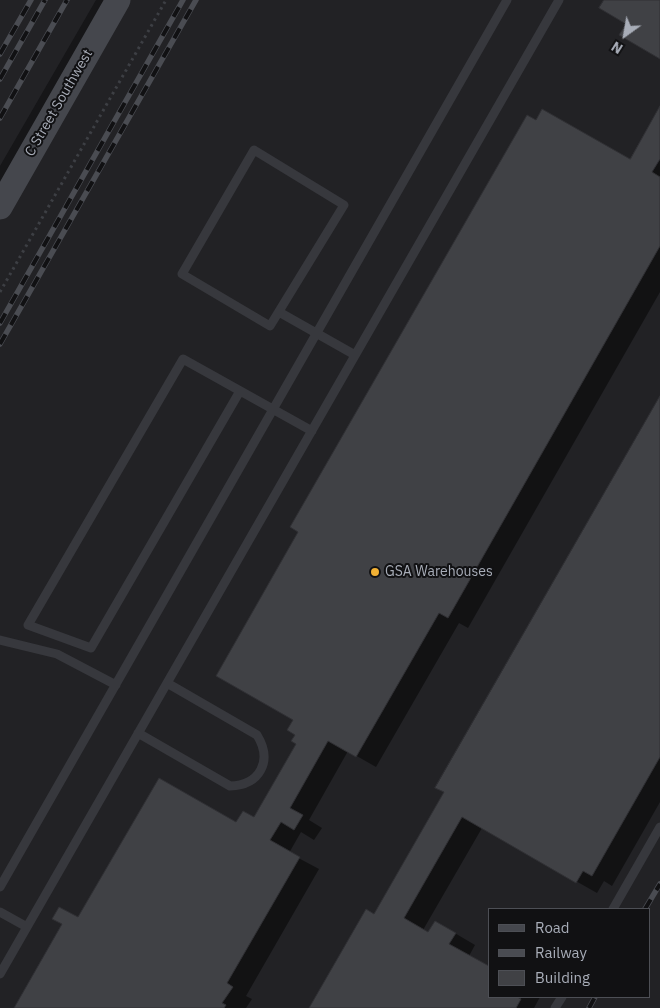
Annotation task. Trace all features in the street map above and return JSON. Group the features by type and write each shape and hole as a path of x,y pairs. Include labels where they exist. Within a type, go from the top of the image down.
{"main road":[{"name":"C Street Southwest","path":"0,207 118,0"}],"lane":[{"path":"0,887 507,0"},
{"path":"0,974 559,0"},
{"path":"254,150 344,205 279,312 270,326 182,274 254,150"},
{"path":"279,312 355,355"},
{"path":"240,391 91,648 28,625 183,359 312,431"},
{"path":"0,640 57,654 116,685"},
{"path":"138,734 230,786 246,784 258,775 265,755 263,744 257,735 167,682"},
{"path":"613,908 660,827"},
{"path":"0,912 27,927"}],"path":[{"path":"0,292 166,0"}],"shaded area":[{"path":"0,0 96,0 0,166"},
{"path":"109,0 660,0 660,1008 0,1008 0,201"}],"building":[{"path":"604,0 660,0 660,59 619,35 626,24 599,8"},
{"name":"GSA Warehouses","path":"660,106 660,159 652,172 660,177 660,246 448,618 439,613 356,757 328,741 290,808 303,815 294,830 281,822 270,840 300,857 227,983 233,987 222,1003 226,1005 224,1008 14,1008 62,924 52,919 59,907 78,917 159,778 236,822 243,811 254,817 296,744 291,741 295,735 287,730 293,720 216,676 298,532 290,527 527,115 536,120 542,109 630,159"},
{"path":"660,396 660,757 592,876 583,871 576,883 462,817 404,918 428,932 435,921 456,933 449,944 488,965 488,998 519,998 521,999 516,1008 309,1008 366,909 374,914 444,792 435,788"}],"railway":[{"path":"0,54 31,0"},
{"path":"0,79 45,0"},
{"path":"0,118 67,0"},
{"path":"0,323 183,0"},
{"path":"0,344 196,0"},
{"path":"646,908 660,884"},
{"path":"589,1008 594,998"}],"place":[{"name":"GSA Warehouses","path":"375,572"}]}
